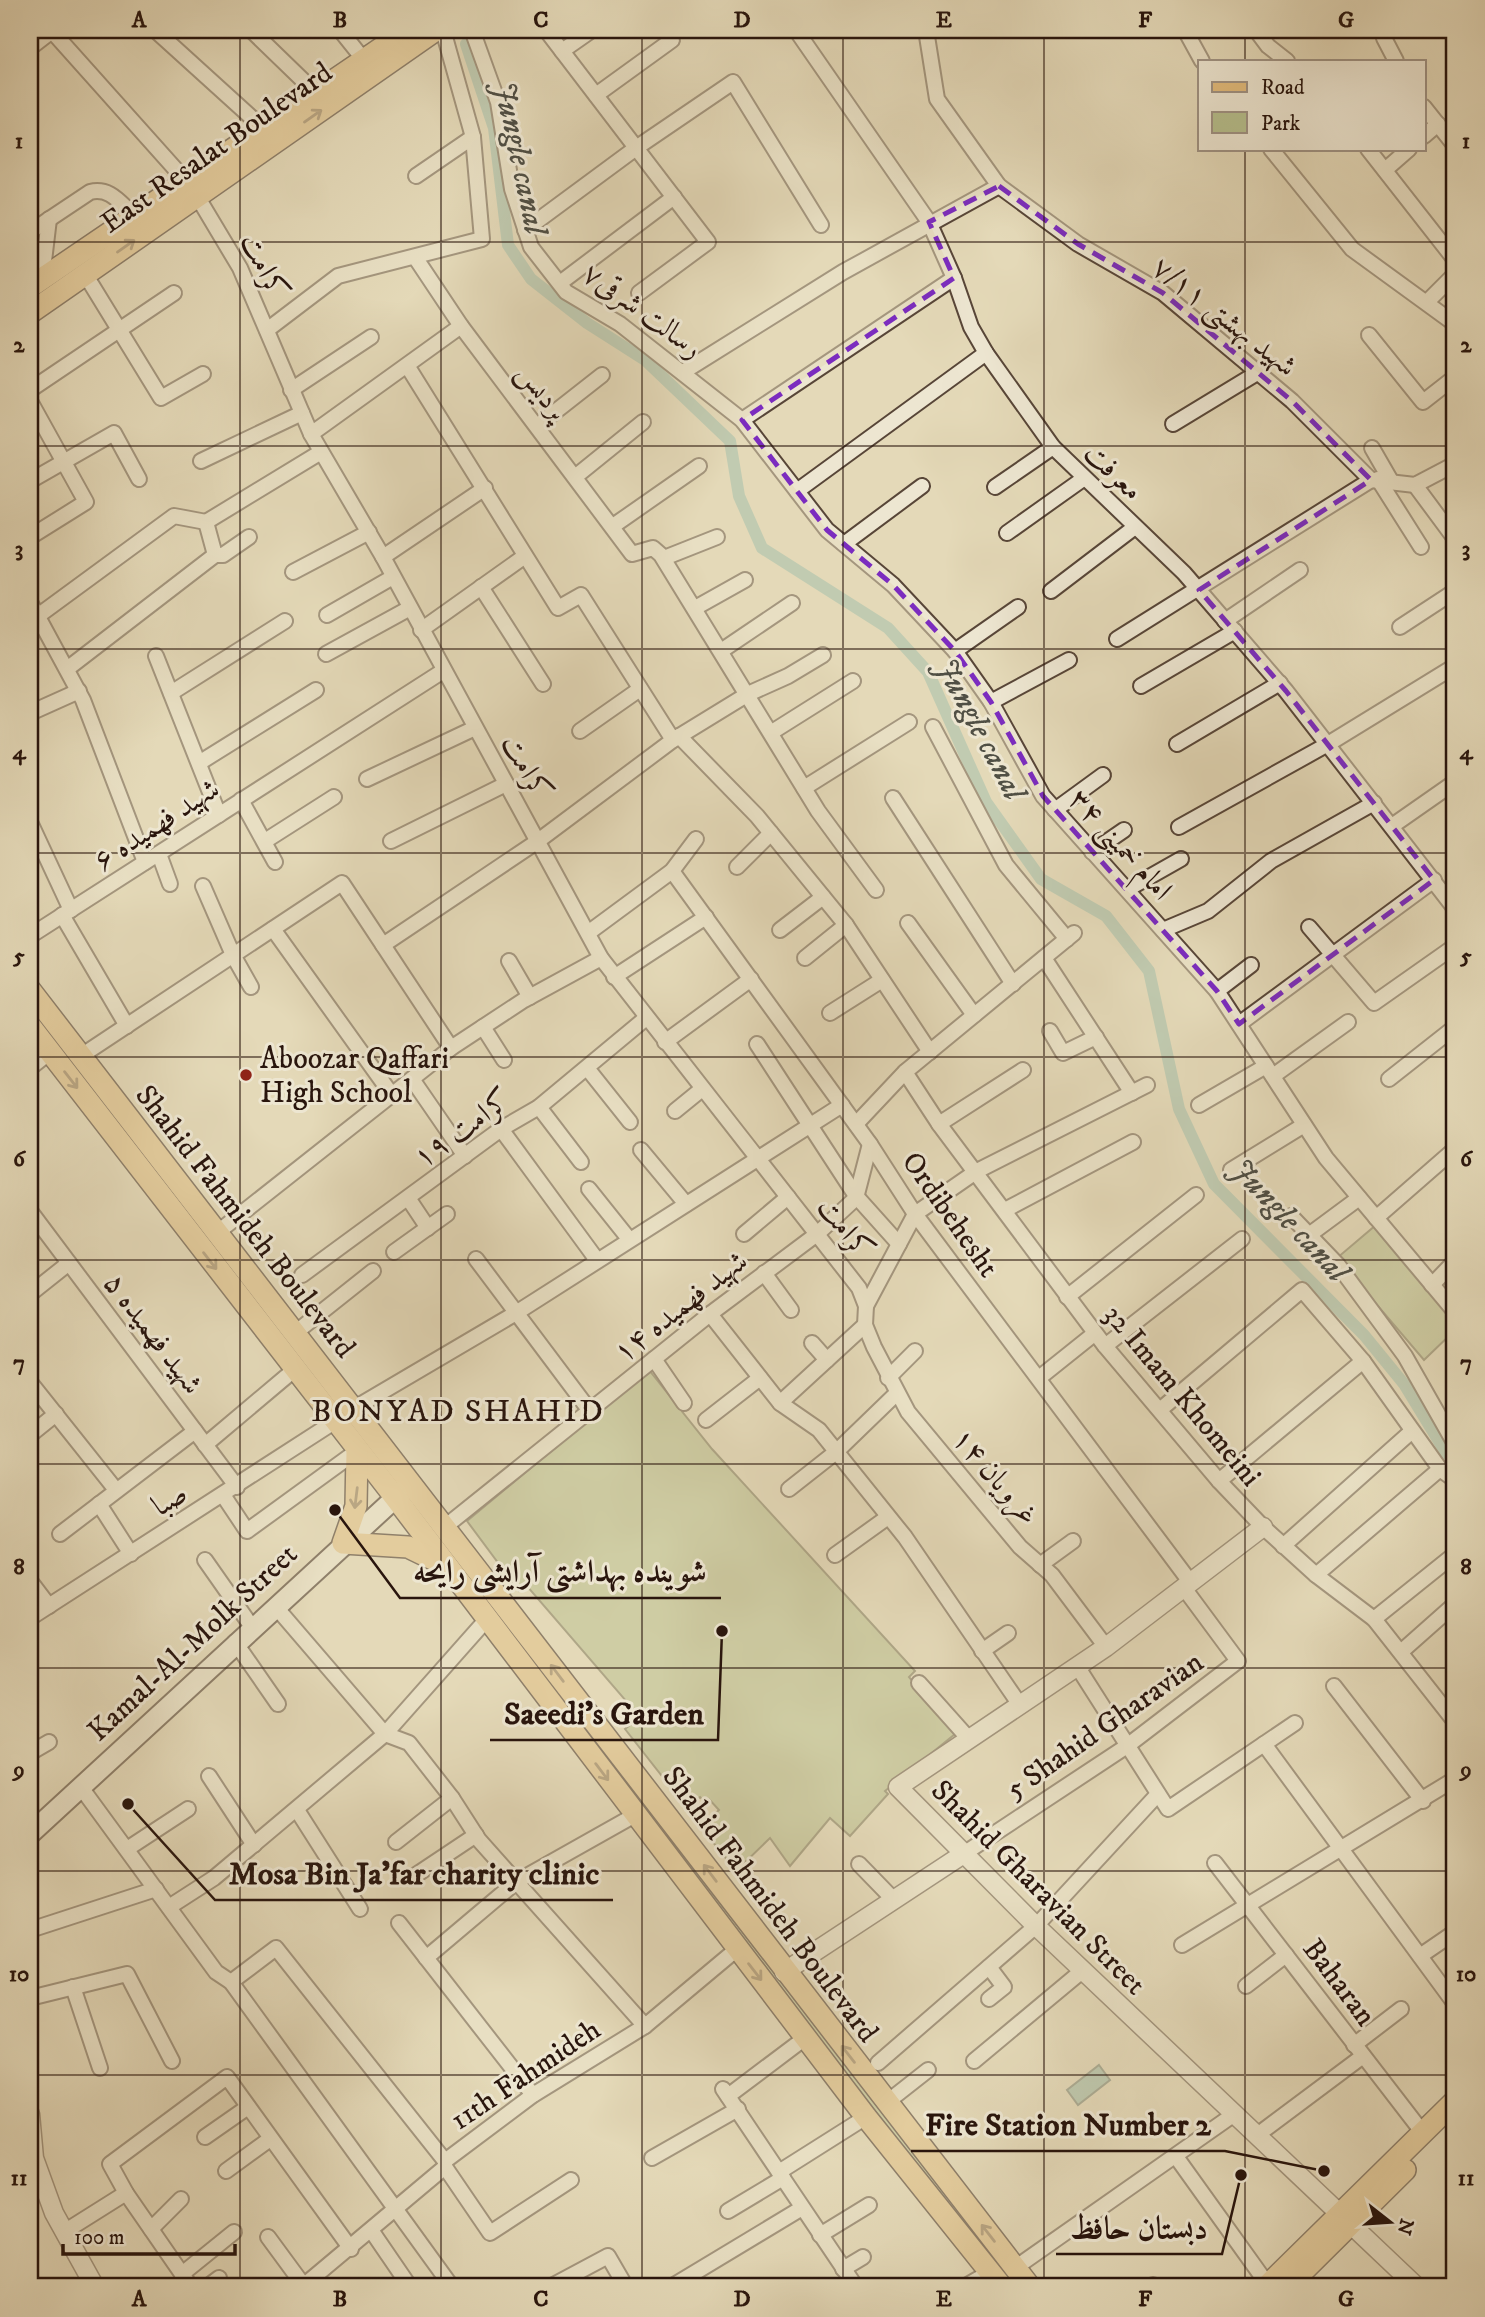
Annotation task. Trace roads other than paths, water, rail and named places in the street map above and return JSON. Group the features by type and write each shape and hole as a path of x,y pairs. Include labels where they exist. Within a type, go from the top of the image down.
{"main road":[{"name":"East Resalat Boulevard","path":"36,282 134,215 191,189 369,67 408,30"},
{"name":"East Resalat Boulevard","path":"30,313 85,274 263,128 316,93 436,30"},
{"name":"Shahid Fahmideh Boulevard","path":"30,990 391,1458 403,1490 447,1566 866,2117 996,2279"},
{"name":"Shahid Fahmideh Boulevard","path":"30,1026 357,1451 446,1526 784,1972 1030,2287"},
{"path":"357,1451 356,1506 343,1543 408,1547 447,1566"},
{"path":"391,1458 404,1463 441,1507 446,1526"},
{"name":"Kamal-Al-Molk Street","path":"30,1833 403,1490"},
{"path":"635,1815 655,1801"},
{"path":"1346,2217 1455,2101"},
{"path":"1274,2287 1346,2217 1455,2121"}],"street":[{"path":"155,30 263,128"},
{"path":"250,30 316,93"},
{"path":"340,30 369,67"},
{"path":"267,330 338,276 482,239 473,137 443,30"},
{"name":"رسالت شرقی۷","path":"472,30 498,102 512,189 531,247 566,292 620,324 742,420"},
{"path":"546,30 708,242 639,293"},
{"path":"562,51 592,30"},
{"name":"معرفت","path":"796,30 929,222 954,278 971,327 986,354 1053,447 1199,590 1280,683 1434,880 1450,890 1455,909"},
{"name":"شهید بهشتی ۷/۱۱","path":"926,30 937,99 999,186 1078,244 1163,293 1292,401 1380,480"},
{"path":"1185,30 1201,60"},
{"path":"1256,30 1268,46 1286,60"},
{"path":"30,48 51,31"},
{"name":"کرامت","path":"51,31 191,189 240,268 311,435 383,557 601,958 859,1288 866,1306 865,1325"},
{"path":"1384,33 1396,60"},
{"path":"596,95 672,40"},
{"path":"525,230 636,148 733,82 821,225"},
{"path":"1426,109 1455,146"},
{"path":"1426,134 1438,124"},
{"path":"416,176 473,137"},
{"path":"1272,150 1352,249 1455,324"},
{"path":"1369,150 1455,260"},
{"path":"1385,170 1408,150"},
{"path":"683,372 929,222 999,186"},
{"path":"30,232 90,192 101,189 111,194 134,215"},
{"path":"560,283 674,197"},
{"path":"36,282 49,219"},
{"name":"پردیس","path":"415,257 461,326 632,554 653,548 664,558"},
{"path":"85,274 161,398 203,374"},
{"path":"1427,302 1455,274"},
{"path":"742,420 954,278"},
{"path":"30,390 174,293"},
{"path":"311,435 461,326"},
{"path":"1369,335 1423,402 1455,377"},
{"path":"291,390 371,337"},
{"path":"797,491 986,354"},
{"path":"408,367 558,608 581,594 640,688 676,738 771,833 846,925 930,1052"},
{"path":"1173,424 1257,373"},
{"path":"537,426 602,376"},
{"path":"30,401 86,502 30,537"},
{"path":"201,461 302,413"},
{"name":"امام خمینی ۳۴","path":"742,420 827,530 893,585 955,651 991,702 1043,796 1217,991 1326,1158 1455,1312"},
{"path":"575,477 643,422"},
{"path":"30,481 114,433 139,480"},
{"path":"995,487 1053,447"},
{"path":"1372,448 1380,480 1421,547"},
{"path":"33,620 174,516 206,522 321,452"},
{"path":"1117,639 1380,480 1415,485 1455,464"},
{"path":"612,526 699,466"},
{"path":"1007,533 1083,479"},
{"path":"1415,485 1455,539"},
{"path":"844,544 922,486"},
{"path":"383,557 485,488"},
{"path":"206,522 215,555"},
{"path":"1051,591 1135,527"},
{"path":"293,572 369,532"},
{"path":"67,669 215,555 223,555 249,537"},
{"path":"717,537 664,558 804,788 876,890"},
{"path":"422,630 525,556"},
{"path":"1141,686 1230,626 1300,570"},
{"path":"327,615 393,577"},
{"path":"695,608 745,580"},
{"path":"481,587 543,684"},
{"path":"1399,627 1455,591"},
{"path":"30,602 33,620 79,691 145,862"},
{"path":"721,651 792,603"},
{"path":"955,651 1018,607"},
{"path":"326,654 410,608"},
{"path":"171,693 285,621"},
{"path":"383,945 538,841 676,738 748,694 788,676 824,654"},
{"path":"156,656 219,815"},
{"path":"991,702 1069,660"},
{"path":"1179,827 1328,744 1455,666"},
{"name":"شهید فهمیده ۶","path":"30,936 443,671"},
{"path":"772,732 853,681"},
{"path":"1177,744 1280,683"},
{"path":"580,732 640,688"},
{"path":"199,763 316,690"},
{"path":"30,713 79,691"},
{"path":"804,788 909,722"},
{"path":"856,1124 905,1072 1070,936 1006,865 933,727"},
{"path":"367,779 475,728"},
{"path":"1055,810 1104,775"},
{"path":"1392,827 1455,782"},
{"path":"391,841 506,784"},
{"path":"265,841 334,797"},
{"path":"893,798 1013,984"},
{"path":"241,800 275,862"},
{"path":"1163,930 1208,911 1270,861 1374,803"},
{"path":"30,822 67,913 100,982 127,1026"},
{"path":"1092,852 1124,830"},
{"path":"737,867 771,833"},
{"path":"588,933 672,871 696,839"},
{"path":"159,854 170,884"},
{"path":"1128,889 1181,859"},
{"name":"Ordibehesht","path":"672,871 856,1124 915,1214 1038,1378 1188,1586 1238,1661"},
{"path":"1238,1024 1434,880"},
{"path":"81,1056 342,883 451,1048"},
{"path":"204,886 233,955 251,987"},
{"path":"780,930 823,897"},
{"path":"614,977 706,917"},
{"path":"908,923 974,1015"},
{"path":"805,958 846,925"},
{"path":"1309,927 1374,1003 1455,946"},
{"path":"272,929 392,1096"},
{"path":"218,1232 451,1048 527,999 601,958"},
{"path":"1044,958 1132,1093"},
{"path":"509,961 527,999"},
{"path":"1217,991 1251,965"},
{"path":"665,1042 751,979"},
{"path":"830,1013 882,979"},
{"name":"کرامت ۱۹","path":"302,1275 501,1129 539,1107 646,1018"},
{"path":"1199,1105 1269,1071 1348,1022"},
{"path":"483,1027 504,1060"},
{"path":"1389,1079 1455,1027"},
{"path":"1050,1031 1063,1053 1096,1037"},
{"path":"757,1044 856,1196 899,1244"},
{"path":"30,1068 50,1052"},
{"path":"587,1068 630,1122"},
{"path":"939,1124 1023,1070"},
{"name":"32 Imam Khomeini","path":"905,1072 939,1124 1094,1334 1161,1409 1219,1481 1262,1527 1374,1619 1402,1651 1455,1722"},
{"path":"412,1079 465,1156"},
{"path":"866,1306 915,1214 976,1171 1147,1085"},
{"path":"675,1111 702,1089"},
{"path":"353,1409 516,1313 842,1105"},
{"path":"539,1107 581,1162"},
{"path":"1231,1170 1304,1125"},
{"path":"501,1129 597,1260"},
{"path":"1005,1210 1133,1142"},
{"path":"856,1196 870,1144"},
{"path":"1376,1219 1455,1149"},
{"path":"641,1150 686,1203"},
{"path":"589,1189 629,1239"},
{"path":"1067,1297 1196,1195"},
{"name":"شهید فهمیده ۱۴","path":"446,1526 710,1314 817,1234 856,1196"},
{"path":"744,1234 788,1197"},
{"path":"408,1198 428,1228"},
{"path":"1309,1235 1359,1198"},
{"name":"شهید فهمیده ۵","path":"30,1211 237,1487"},
{"path":"394,1252 447,1214"},
{"path":"1291,1216 1338,1265 1405,1356 1455,1444"},
{"path":"1105,1346 1242,1239"},
{"path":"476,1259 590,1411"},
{"path":"1432,1284 1455,1261"},
{"path":"30,1293 69,1263"},
{"path":"295,1333 373,1271"},
{"path":"764,1273 791,1310"},
{"path":"1161,1409 1302,1290 1363,1361 1440,1469 1455,1480"},
{"path":"710,1314 780,1403 819,1430 888,1517 1020,1705"},
{"path":"780,1403 865,1325"},
{"name":"غرویان ۱۴","path":"865,1325 888,1378 908,1412 1020,1547 1052,1576 1106,1647"},
{"path":"1038,1378 1094,1334"},
{"path":"812,1343 827,1360"},
{"path":"888,1378 915,1351"},
{"path":"654,1359 684,1403"},
{"path":"1219,1481 1363,1361"},
{"path":"205,1445 294,1370"},
{"path":"706,1420 760,1378"},
{"path":"30,1382 116,1490"},
{"path":"789,1489 836,1452 897,1393"},
{"path":"30,1435 57,1414"},
{"name":"صبا","path":"30,1618 334,1422"},
{"path":"60,1534 195,1431"},
{"path":"1283,1546 1412,1431"},
{"path":"223,1495 247,1531 357,1451"},
{"path":"1316,1574 1440,1469"},
{"path":"99,1504 131,1554"},
{"path":"835,1555 888,1517"},
{"name":"Shahid Gharavian Street","path":"1262,1527 1106,1647 898,1787 1082,1971 1233,2115 1346,2217 1417,2287"},
{"path":"1040,1565 1073,1541"},
{"path":"1374,1619 1455,1554"},
{"path":"205,1560 252,1627"},
{"path":"30,1581 49,1606"},
{"path":"1402,1651 1455,1604"},
{"path":"275,1606 385,1734 409,1743 452,1798 476,1835 645,2026"},
{"path":"169,1907 214,1878 385,1734 487,1619"},
{"path":"982,1651 1009,1633"},
{"path":"235,1642 278,1704"},
{"name":"5 Shahid Gharavian","path":"965,1853 1127,1746 1238,1661"},
{"path":"1077,1666 1168,1809 1295,1723"},
{"path":"919,1683 969,1739"},
{"path":"1334,1686 1423,1801"},
{"path":"30,1753 49,1742"},
{"path":"1264,1744 1455,2004"},
{"path":"209,1776 254,1845"},
{"path":"1182,1945 1340,1847 1423,1801 1455,1779"},
{"path":"80,1786 216,1972 231,1982 452,2287"},
{"path":"878,2063 1036,1926 1158,1794"},
{"path":"396,1842 452,1798"},
{"path":"127,1849 188,1809"},
{"path":"297,1810 360,1909"},
{"path":"426,1958 516,1882 635,1815"},
{"path":"416,1875 476,1835"},
{"path":"784,1972 965,1853"},
{"name":"Baharan","path":"1215,1863 1423,2133"},
{"path":"859,1864 894,1900"},
{"path":"30,1930 156,1889"},
{"path":"399,1923 533,2095"},
{"path":"1420,1956 1455,1932"},
{"path":"231,1982 276,1948 445,2164 490,2233 571,2180"},
{"name":"11th Fahmideh","path":"303,2286 351,2249 445,2164 533,2095 645,2026 737,1949"},
{"path":"1246,1986 1286,1955"},
{"path":"989,1967 1004,1987 989,1999"},
{"path":"974,2060 1082,1971"},
{"path":"30,1998 127,1974 172,2061"},
{"path":"73,1987 100,2068"},
{"path":"1264,2130 1317,2092 1401,2009"},
{"path":"806,2038 726,2092 843,2269 851,2286"},
{"path":"886,2103 928,2070"},
{"path":"191,2287 126,2193 110,2164 227,2077 351,2249"},
{"path":"205,2137 248,2108"},
{"path":"652,2158 738,2109"},
{"path":"30,2113 34,2158 64,2232 95,2287"},
{"path":"1015,2269 1177,2158 1233,2115"},
{"path":"728,2211 866,2117"},
{"path":"226,2171 270,2139"},
{"path":"1177,2158 1274,2287"},
{"path":"64,2232 126,2193"},
{"path":"150,2229 181,2199"},
{"path":"820,2235 869,2205"},
{"path":"671,2287 802,2208"},
{"path":"371,2230 410,2287"},
{"path":"182,2274 234,2232"},
{"path":"268,2237 303,2286"},
{"path":"550,2287 608,2256 626,2287"},
{"path":"843,2269 863,2257"},
{"path":"207,2287 219,2278"},
{"path":"964,2287 996,2279"}],"waterway":[{"name":"Jungle canal","path":"466,44 494,128 508,245 531,279 587,323 645,360 730,441 739,496 762,548 888,628 928,672 986,802 1041,879 1106,916 1149,971 1179,1109 1214,1184 1364,1335 1404,1384 1446,1453 1455,1460"}],"place":[{"name":"Aboozar Qaffari High School","path":"246,1075"},
{"name":"شوینده بهداشتی آرایشی رایحه","path":"335,1510"},
{"name":"Saeedi's Garden","path":"722,1631"},
{"name":"Mosa Bin Ja'far charity clinic","path":"128,1804"},
{"name":"Fire Station Number 2","path":"1324,2171"},
{"name":"دبستان حافظ","path":"1241,2175"}],"district":[{"name":"BONYAD SHAHID","path":"458,1410"}]}
